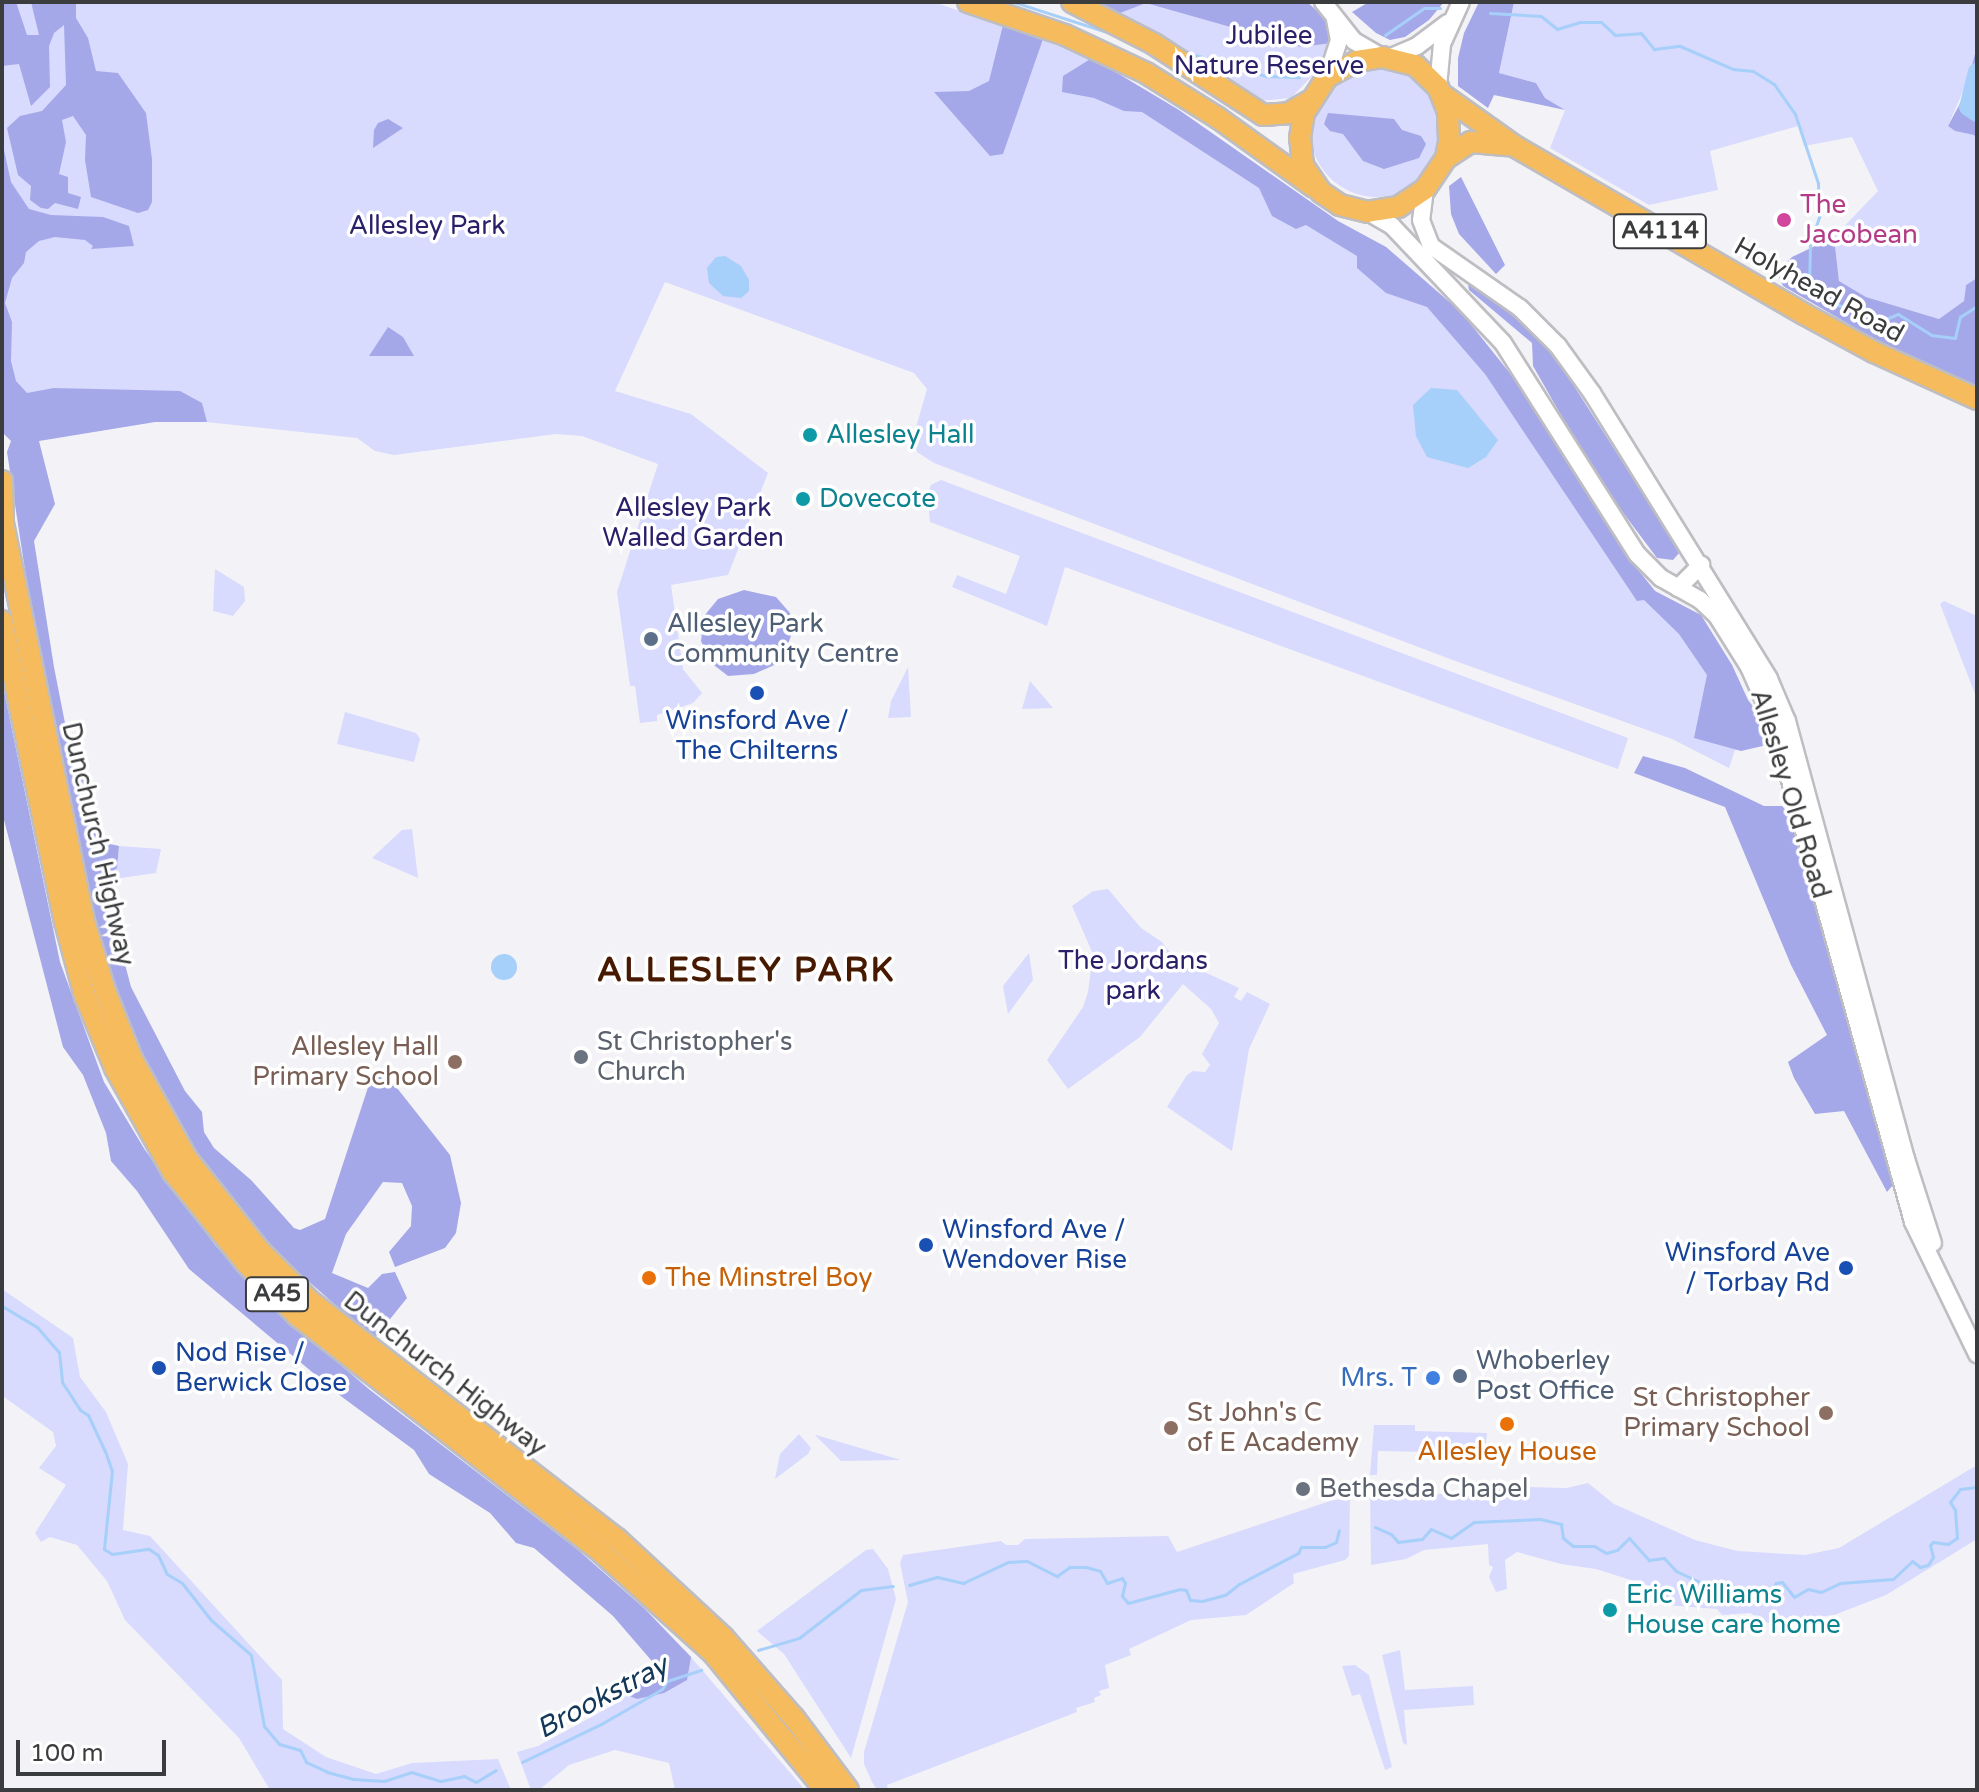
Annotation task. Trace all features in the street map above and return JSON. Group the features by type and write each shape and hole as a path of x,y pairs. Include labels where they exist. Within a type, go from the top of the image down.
{"highway":[{"path":"968,2 1065,35 1146,73 1218,118 1321,192 1340,205 1368,212 1398,207 1425,189 1446,158 1450,128 1441,92 1415,65 1386,57 1357,61 1327,77 1310,101 1301,126 1300,152 1309,177 1321,192"},
{"path":"1072,2 1154,44 1263,115 1289,113 1310,101"},
{"name":"Holyhead Road","path":"1441,92 1516,147 1804,314 1874,352 1977,399"},
{"name":"Holyhead Road","path":"1446,158 1471,142 1488,141 1516,147"},
{"name":"Dunchurch Highway","path":"2,481 3,521 88,935 105,991 132,1059 187,1159 260,1251 310,1301 372,1353 617,1539 723,1637 794,1718 848,1790"},
{"name":"Dunchurch Highway","path":"2,621 65,922 85,996 115,1068 173,1172 237,1254 298,1316 602,1553 713,1653 825,1790"}],"main road":[{"path":"1441,92 1439,57 1452,17 1461,2"},
{"path":"1328,8 1354,41 1386,57 1425,41 1452,17"},
{"path":"1327,77 1339,40 1328,8"},
{"name":"Allesley Old Road","path":"1425,189 1421,220 1431,246 1520,308 1558,346 1701,565 1769,679 1787,721 1913,1222 1977,1354"},
{"name":"Allesley Old Road","path":"1368,212 1392,226 1503,343 1637,554 1661,578 1717,616 1762,692 1922,1213 1977,1330"},
{"path":"1678,588 1701,565"}],"green space":[{"name":"Allesley Park","path":"2,2 934,2 1092,58 1179,110 1338,221 1386,247 1461,312 1524,391 1631,561 1655,591 1701,615 1732,665 1748,700 1764,721 1767,745 1735,750 1729,768 1672,739 1450,659 934,463 917,452 913,438 927,389 914,373 665,282 615,391 691,414 768,473 728,575 671,585 683,669 702,693 693,703 657,715 657,721 640,723 635,686 630,686 617,592 658,464 582,436 556,434 394,455 375,451 357,438 206,422 155,422 39,440 2,370"},
{"name":"Jubilee Nature Reserve","path":"1097,2 1307,2 1319,11 1331,43 1314,74 1291,98 1258,101 1165,39"},
{"path":"1514,2 1977,2 1977,46 1972,70 1948,126 1955,131 1974,135 1977,141 1977,278 1966,285 1964,301 1939,319 1866,297 1839,281 1834,237 1878,191 1852,137 1804,146 1798,126 1710,151 1718,190 1649,205 1550,148 1565,110 1545,98 1536,83 1499,73"},
{"path":"1377,63 1403,68 1425,82 1439,104 1444,130 1439,156 1425,178 1403,192 1377,197 1351,192 1329,178 1315,156 1310,130 1315,104 1329,82 1351,68"},
{"path":"941,480 1628,738 1618,769 1065,567 1047,626 952,587 957,575 1006,594 1020,556 930,522 927,494 931,485"},
{"path":"215,569 244,587 245,601 233,616 213,611"},
{"path":"1944,601 1977,616 1977,699 1940,604"},
{"path":"908,667 911,717 888,718 891,701"},
{"path":"1030,681 1053,708 1022,709"},
{"path":"345,712 416,733 420,739 414,762 337,744"},
{"path":"412,829 418,878 372,858 402,830"},
{"path":"119,846 161,849 156,873 107,880 117,868"},
{"name":"The Jordans park","path":"1108,889 1141,928 1162,942 1174,958 1239,988 1234,997 1241,1001 1247,992 1270,1004 1249,1049 1232,1151 1167,1107 1187,1075 1193,1071 1205,1072 1210,1065 1202,1054 1219,1023 1211,1009 1183,984 1140,1037 1068,1089 1047,1060 1083,1007 1088,992 1093,954 1072,906 1093,891"},
{"path":"1029,953 1033,980 1008,1014 1003,986"},
{"path":"2,1289 73,1338 80,1377 106,1412 128,1464 123,1530 150,1536 282,1680 283,1729 326,1757 376,1774 412,1763 498,1759 511,1790 270,1790 239,1738 125,1620 107,1581 77,1545 50,1537 41,1542 35,1533 66,1485 39,1468 56,1446 53,1432 4,1397 2,1399"},
{"path":"1374,1425 1415,1425 1415,1431 1487,1433 1485,1453 1378,1451 1377,1475 1370,1475"},
{"path":"799,1434 811,1448 808,1454 775,1479 780,1454"},
{"path":"816,1435 901,1460 841,1461"},
{"path":"1977,1465 1977,1539 1886,1595 1834,1615 1768,1623 1750,1613 1722,1615 1717,1609 1667,1605 1662,1590 1596,1569 1561,1564 1517,1552 1505,1560 1507,1589 1496,1592 1489,1577 1493,1567 1489,1565 1488,1544 1424,1550 1406,1559 1371,1565 1370,1488 1375,1488 1377,1494 1487,1494 1488,1486 1567,1488 1588,1483 1614,1504 1695,1540 1737,1551 1805,1555 1839,1548"},
{"path":"1350,1499 1349,1556 1345,1560 1293,1574 1294,1583 1246,1615 1191,1620 1129,1649 1131,1655 1105,1665 1109,1688 1099,1691 1101,1695 1094,1698 1095,1702 1076,1708 1077,1712 887,1785 888,1790 877,1790 872,1782 864,1764 864,1752 908,1602 900,1563 903,1555 1001,1541 1006,1545 1018,1545 1025,1539 1168,1536 1177,1552 1333,1500"},
{"path":"873,1549 888,1569 896,1599 851,1758 784,1654 757,1631 866,1550"},
{"path":"684,1649 805,1790 675,1790 669,1763 615,1750 569,1765 539,1790 531,1790 517,1752 538,1746 617,1703"},
{"path":"1400,1650 1405,1690 1473,1686 1474,1705 1404,1710 1407,1745 1403,1743 1382,1655"},
{"path":"1355,1665 1369,1675 1392,1767 1385,1770 1360,1694 1352,1696 1342,1666"}],"shaded area":[{"path":"2,2 16,2 27,35 39,35 31,2 76,2 76,18 88,38 96,71 118,73 146,113 152,159 152,202 148,210 138,213 91,197 85,160 86,135 73,116 62,120 66,142 59,174 68,177 68,193 81,197 78,209 55,203 48,209 41,208 30,200 31,186 18,175 7,128 20,116 42,111 66,85 64,25 54,33 49,46 50,87 31,106 19,64 2,66"},
{"path":"1097,2 1307,2 1328,21 1331,43 1301,47 1146,3 1120,13"},
{"path":"1369,2 1444,2 1429,20 1405,37 1390,40 1376,33 1352,12"},
{"path":"1479,2 1514,2 1499,73 1536,83 1545,98 1565,110 1494,95 1488,108 1458,86 1458,58 1464,33"},
{"path":"1003,25 1043,39 1003,154 990,156 934,92 969,91 989,81"},
{"path":"1977,46 1977,141 1974,135 1955,131 1948,126 1964,96"},
{"path":"1092,58 1179,110 1338,221 1386,247 1461,312 1524,391 1631,561 1655,591 1701,615 1732,665 1748,700 1764,721 1767,745 1741,751 1694,738 1707,675 1679,634 1644,600 1637,601 1485,374 1427,307 1386,293 1357,268 1357,256 1306,225 1296,229 1272,216 1259,188 1142,112 1124,111 1094,98 1062,92 1063,76"},
{"path":"1328,113 1394,119 1402,130 1421,136 1426,144 1419,158 1384,169 1363,161 1343,134 1330,131 1324,124"},
{"path":"388,119 403,128 373,148 374,130 378,123"},
{"path":"2,141 11,182 29,209 51,215 103,217 129,226 134,246 91,249 93,246 85,240 55,237 39,241 26,252 24,263 12,278 5,303 12,322 11,361 16,381 27,393 54,388 180,391 202,403 207,422 155,422 39,441 55,504 34,541 54,667 74,769 87,779 97,841 119,846 117,868 103,881 131,987 185,1091 202,1112 204,1132 214,1148 251,1180 294,1228 300,1230 325,1219 373,1072 397,1088 450,1155 461,1203 456,1233 445,1248 395,1267 389,1252 411,1226 412,1206 402,1183 383,1182 346,1234 332,1273 368,1288 382,1274 395,1272 407,1298 374,1339 265,1243 174,1127 137,1056 94,936 44,695 7,452 11,441 2,432"},
{"path":"1461,177 1505,265 1496,274 1459,234 1451,214 1449,186"},
{"path":"1834,237 1839,281 1866,297 1939,319 1964,301 1966,285 1977,278 1977,391 1919,365 1783,286 1777,273 1792,257"},
{"path":"725,256 741,266 749,280 749,291 741,298 723,296 709,283 707,268 716,257"},
{"path":"1467,279 1544,339 1680,552 1673,560 1657,558 1597,478 1533,366 1532,343 1469,290"},
{"path":"388,327 403,337 414,356 369,356"},
{"path":"1431,388 1457,390 1498,440 1486,457 1468,468 1427,457 1416,436 1413,405"},
{"path":"744,590 776,597 790,613 791,636 781,662 754,674 728,676 710,662 701,641 704,616 718,599"},
{"path":"2,681 60,962 104,1082 145,1150 215,1245 273,1307 370,1390 577,1549 645,1609 691,1657 687,1680 664,1693 637,1699 627,1695 657,1667 613,1616 534,1548 516,1543 490,1513 429,1474 414,1450 342,1397 189,1269 137,1191 111,1161 106,1133 83,1075 63,1047 4,820"},
{"path":"1643,756 1685,768 1764,806 1782,806 1788,812 1829,939 1873,1100 1893,1185 1887,1192 1844,1111 1815,1114 1794,1078 1788,1062 1827,1035 1791,965 1725,807 1634,773"},
{"path":"504,954 513,958 517,967 513,976 504,980 495,976 491,967 495,958"}],"waterway":[{"path":"1014,2 1113,34"},
{"path":"1385,35 1424,8 1440,8"},
{"path":"1490,13 1541,16 1557,29 1580,22 1601,22 1615,35 1641,33 1654,49 1680,46 1733,69 1753,71 1774,84 1795,114 1818,183 1819,217 1810,245 1809,288 1838,305 1886,319 1898,314 1931,335 1955,338 1960,317 1977,306"},
{"path":"1182,51 1266,76 1299,77"},
{"path":"1977,72 1968,107 1977,113"},
{"name":"Brookstray","path":"2,1306 37,1327 59,1352 62,1382 80,1410 88,1415 105,1451 112,1471 104,1549 112,1554 149,1549 158,1555 167,1574 182,1583 211,1620 251,1655 264,1726 279,1744 300,1750 306,1762 327,1772 354,1779 384,1781 411,1772 441,1781 464,1776 476,1782 496,1770"},
{"name":"Brookstray","path":"1375,1527 1391,1534 1398,1542 1422,1539 1431,1529 1451,1538 1474,1522 1540,1519 1561,1524 1563,1538 1573,1546 1594,1546 1606,1553 1617,1550 1629,1538 1649,1560 1664,1558 1676,1571 1736,1599 1746,1599 1753,1591 1764,1600 1776,1583 1782,1582 1794,1597 1808,1589 1821,1592 1840,1583 1893,1579 1912,1561 1920,1567 1928,1565 1933,1557 1930,1545 1933,1542 1948,1544 1957,1538 1955,1510 1950,1502 1960,1489 1977,1487"},
{"name":"Brookstray","path":"909,1585 937,1577 963,1583 1008,1562 1027,1561 1057,1576 1070,1567 1086,1567 1100,1571 1107,1583 1122,1578 1125,1583 1122,1596 1128,1603 1180,1589 1186,1590 1190,1600 1202,1601 1225,1595 1239,1584 1298,1553 1301,1547 1325,1547 1336,1542 1339,1530"},
{"name":"Brookstray","path":"758,1650 799,1638 861,1590 893,1586"},
{"name":"Brookstray","path":"522,1762 601,1724 662,1689 667,1681 701,1670"}],"place":[{"name":"The Jacobean","path":"1784,220"},
{"name":"Allesley Hall","path":"810,435"},
{"name":"Dovecote","path":"803,499"},
{"name":"Allesley Park Community Centre","path":"651,639"},
{"name":"Winsford Ave / The Chilterns","path":"757,693"},
{"name":"St Christopher's Church","path":"581,1057"},
{"name":"Allesley Hall Primary School","path":"455,1062"},
{"name":"Winsford Ave / Wendover Rise","path":"926,1245"},
{"name":"Winsford Ave / Torbay Rd","path":"1846,1268"},
{"name":"The Minstrel Boy","path":"649,1278"},
{"name":"Nod Rise / Berwick Close","path":"159,1368"},
{"name":"Whoberley Post Office","path":"1460,1376"},
{"name":"Mrs. T","path":"1433,1378"},
{"name":"St Christopher Primary School","path":"1826,1413"},
{"name":"Allesley House","path":"1507,1424"},
{"name":"St John's C of E Academy","path":"1171,1428"},
{"name":"Bethesda Chapel","path":"1303,1489"},
{"name":"Eric Williams House care home","path":"1610,1610"}],"district":[{"name":"ALLESLEY PARK","path":"746,971"}],"park label":[{"name":"Allesley Park Walled Garden","path":"693,523"}]}
